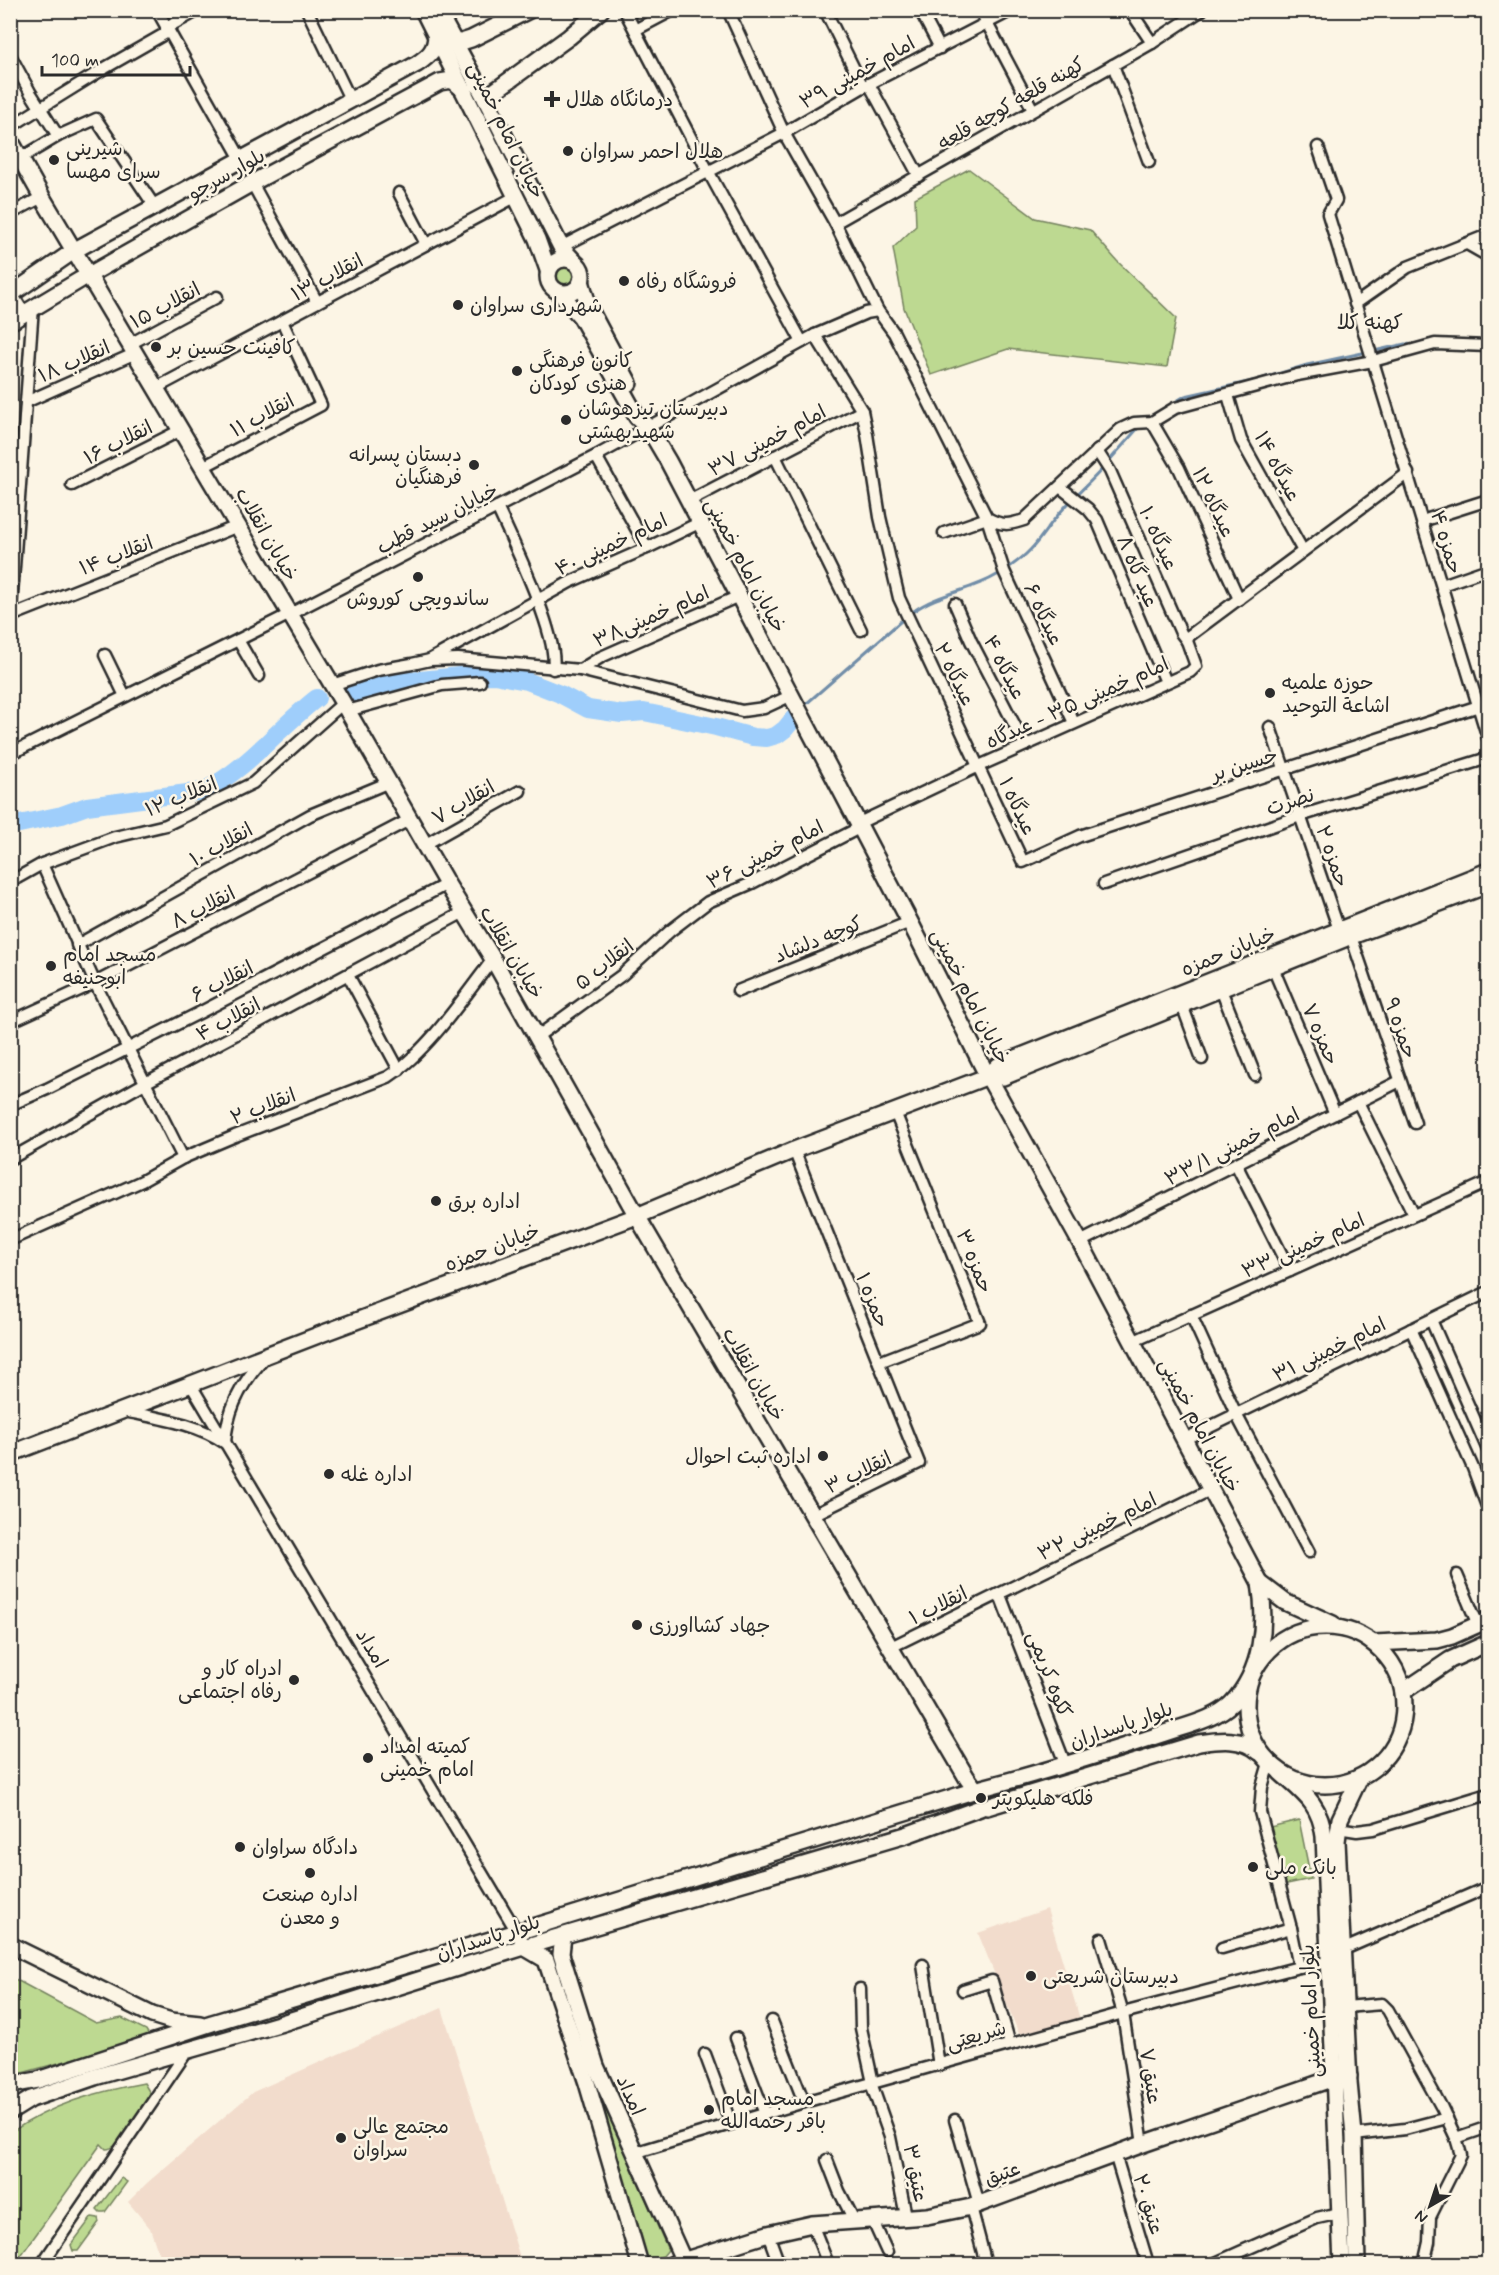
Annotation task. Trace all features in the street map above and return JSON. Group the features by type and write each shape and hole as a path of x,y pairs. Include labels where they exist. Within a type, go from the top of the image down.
{"main road":[{"name":"خیابان امام خمینی","path":"423,10 542,248 548,270"},
{"name":"خیابان امام خمینی","path":"437,10 561,246 574,261"},
{"path":"455,44 471,39 529,10"},
{"path":"485,98 569,37 601,10"},
{"path":"436,34 436,46 432,53 438,58 446,73 446,80 456,83 465,91"},
{"name":"بلوار سرجو","path":"11,295 75,250 417,64 432,53"},
{"name":"بلوار سرجو","path":"20,316 252,183 446,80"},
{"name":"خیابان انقلاب","path":"10,140 538,1036 637,1216 977,1789"},
{"path":"241,159 252,183"},
{"path":"559,259 574,261 581,270 581,282 571,293 560,293 549,284 548,270 559,259"},
{"name":"خیابان امام خمینی","path":"581,282 589,308 646,414 648,427"},
{"name":"خیابان امام خمینی","path":"560,293 580,317 637,417 648,427 689,501 860,825 988,1076 1080,1242 1260,1582"},
{"name":"خیابان حمزه","path":"988,1076 1003,1077 1273,968 1346,938 1488,871"},
{"name":"خیابان حمزه","path":"10,1454 637,1216 794,1150 988,1076 998,1066 1019,1057 1488,885"},
{"path":"1260,1582 1299,1610 1349,1630 1374,1643 1394,1667 1404,1691 1404,1718 1396,1743 1380,1764 1359,1779 1332,1786 1305,1783 1270,1763 1250,1734 1245,1713 1246,1691 1262,1636 1264,1620 1260,1582"},
{"path":"1374,1643 1437,1640 1483,1623"},
{"path":"1253,1671 1266,1652 1290,1635 1304,1629 1327,1626 1349,1630"},
{"path":"1404,1691 1450,1660 1488,1643"},
{"name":"بلوار پاسداران","path":"10,2085 27,2083 212,2023 517,1932 977,1789 1066,1766 1211,1716 1230,1705 1243,1689 1253,1671"},
{"name":"بلوار پاسداران","path":"10,2112 31,2099 95,2077 420,1981 524,1947 906,1835 983,1808 1199,1743 1219,1740 1241,1742 1252,1746 1270,1763"},
{"name":"بلوار امام خمینی","path":"1270,1763 1311,1799 1322,1818 1329,1962 1342,2077 1354,2135 1357,2265"},
{"name":"بلوار امام خمینی","path":"1342,2265 1340,2213 1345,2007 1338,1828 1359,1779"},
{"path":"977,1789 970,1800 974,1806 983,1808"},
{"path":"517,1932 524,1947"},
{"name":"امداد","path":"563,1936 561,1954 640,2265"},
{"path":"10,1945 152,2015 189,2024 212,2023"},
{"name":"امداد","path":"524,1947 546,1960 594,2081 634,2153 681,2263"},
{"name":"عتیق","path":"681,2263 768,2234 812,2223 927,2216 975,2206 1143,2144 1342,2077"},
{"path":"27,2083 22,2091 24,2096 31,2099"}],"street":[{"path":"157,10 241,159"},
{"path":"10,128 199,10"},
{"path":"306,10 350,99"},
{"path":"627,10 627,15 708,171 802,342"},
{"path":"635,30 673,10"},
{"name":"عیدگاه ۶","path":"728,10 784,133 835,223 878,312 894,333 987,518 1004,571 1074,723"},
{"path":"825,10 919,176"},
{"path":"920,10 940,48"},
{"path":"980,10 1033,110"},
{"name":"امام خمینی ۳۹","path":"561,246 784,133 866,86 1012,10"},
{"path":"1130,10 1152,43"},
{"name":"کهنه قلعه کوچه قلعه","path":"835,223 1152,43 1202,10"},
{"path":"10,54 58,136"},
{"path":"1113,65 1149,162"},
{"path":"21,158 58,136 96,119 155,207"},
{"name":"حمزه ۴","path":"1318,147 1336,200 1328,214 1442,585 1484,704 1488,738"},
{"path":"252,183 317,302"},
{"path":"399,193 426,244"},
{"path":"10,214 42,197"},
{"name":"انقلاب ۱۳","path":"156,388 515,197"},
{"path":"1355,304 1408,267 1488,235"},
{"path":"1467,244 1488,256"},
{"path":"11,295 20,316 26,402 11,621"},
{"name":"انقلاب ۱۵","path":"133,349 217,297"},
{"name":"خیابان سید قطب","path":"10,754 290,614 596,456 815,335 866,313 878,312"},
{"path":"10,331 20,316"},
{"name":"انقلاب ۱۱","path":"203,467 321,405 282,321"},
{"name":"عیدگاه ۲","path":"815,335 862,411 880,517 898,598 979,766"},
{"path":"944,534 987,518 1000,525 1009,525 1024,520 1097,451 1128,426 1134,423 1152,422 1175,408 1371,354 1435,344 1488,345"},
{"name":"انقلاب ۱۸","path":"26,402 133,349"},
{"name":"عیدگاه ۱۴","path":"1228,395 1241,440 1303,551"},
{"name":"امام خمینی ۳۷","path":"689,501 862,411"},
{"name":"عیدگاه ۱۲","path":"1152,422 1179,468 1239,599"},
{"name":"انقلاب ۱۶","path":"72,485 181,430"},
{"name":"عیدگاه ۱۰","path":"1097,451 1110,471 1181,633 1187,641"},
{"path":"596,456 647,548"},
{"path":"775,456 861,630"},
{"name":"امام خمینی ۳۵ - عیدگاه","path":"860,825 979,766 1190,672 1196,666 1187,641 1189,636 1407,473"},
{"name":"عید گاه ۸","path":"1059,487 1088,509 1097,520 1166,682"},
{"path":"1422,521 1488,500"},
{"path":"497,507 538,600 555,658 553,669"},
{"name":"امام خمینی ۴۰","path":"429,660 570,582 700,522"},
{"name":"انقلاب ۱۴","path":"11,621 11,616 238,526"},
{"path":"1442,585 1488,569"},
{"name":"امام خمینی۳۸","path":"580,670 601,657 739,596"},
{"name":"عیدگاه ۴","path":"955,604 971,641 1025,745"},
{"path":"238,640 259,676"},
{"path":"105,655 125,696"},
{"path":"332,685 378,670 429,660 474,660 580,670 742,711 764,708 792,695"},
{"path":"345,707 442,685 480,682"},
{"name":"حسین بر","path":"1023,862 1080,836 1484,704"},
{"name":"انقلاب ۱۲","path":"10,882 42,864 115,837 166,825 253,783 345,707"},
{"name":"حمزه ۲","path":"1270,727 1283,770 1346,938"},
{"name":"نصرت","path":"1104,884 1300,816 1488,758"},
{"name":"عیدگاه ۱","path":"979,766 1023,862"},
{"name":"انقلاب ۱۰","path":"77,945 310,815 387,783"},
{"name":"انقلاب ۷","path":"424,845 520,791"},
{"name":"انقلاب ۸","path":"10,1022 95,983 409,820"},
{"name":"امام خمینی ۳۶","path":"688,916 708,902 752,883 860,825"},
{"path":"42,864 95,983 183,1158"},
{"name":"انقلاب ۶","path":"10,1105 128,1049 447,884"},
{"name":"انقلاب ۴","path":"10,1159 145,1083 464,912"},
{"name":"انقلاب ۵","path":"538,1036 622,975 688,916"},
{"name":"کوچه دلشاد","path":"738,991 910,922"},
{"name":"حمزه ۹","path":"1346,938 1415,1123"},
{"name":"انقلاب ۲","path":"10,1240 142,1181 183,1158 388,1077 399,1070 448,1017 493,960"},
{"name":"حمزه ۷","path":"1273,968 1335,1114"},
{"path":"348,975 399,1070"},
{"path":"1224,997 1256,1075"},
{"path":"1185,1013 1202,1059"},
{"name":"امام خمینی ۳۳/۱","path":"1080,1242 1400,1081"},
{"path":"1358,1102 1414,1215"},
{"name":"حمزه ۳","path":"879,1362 980,1323 896,1112"},
{"name":"حمزه ۱","path":"794,1150 919,1463"},
{"path":"1236,1164 1290,1270"},
{"name":"امام خمینی ۳۳","path":"1132,1342 1488,1182"},
{"name":"امام خمینی ۳۱","path":"1185,1439 1488,1292"},
{"path":"1191,1315 1236,1414 1309,1552"},
{"path":"1431,1320 1488,1450"},
{"path":"1411,1329 1473,1468 1488,1509"},
{"path":"225,1443 226,1426 231,1409 244,1383 269,1354"},
{"name":"امداد","path":"191,1385 517,1932"},
{"path":"124,1411 198,1429 213,1434 225,1443"},
{"name":"انقلاب ۳","path":"813,1515 919,1463"},
{"name":"امام خمینی ۳۲","path":"1000,1595 1210,1490"},
{"path":"1457,1575 1483,1623"},
{"name":"انقلاب ۱","path":"891,1647 1000,1595"},
{"name":"ککوه کریمی","path":"1000,1595 1066,1766"},
{"path":"1270,1763 1262,1787 1260,1812 1299,1967"},
{"path":"1338,1828 1358,1831 1374,1829 1488,1794"},
{"path":"1342,1950 1488,1887"},
{"path":"1222,1948 1291,1928"},
{"name":"عتیق ۷","path":"1101,1939 1123,2013 1143,2144"},
{"name":"شریعتی","path":"634,2153 1010,2044 1299,1967 1329,1962"},
{"path":"923,1965 939,2065"},
{"path":"963,1990 992,1981 1010,2044"},
{"name":"عتیق ۳","path":"860,1989 861,2028 872,2083 890,2137 906,2216"},
{"path":"1345,2007 1382,2004 1388,2010 1456,2138 1461,2155 1430,2217 1430,2242 1424,2265"},
{"path":"772,2020 804,2102"},
{"path":"736,2038 765,2114"},
{"path":"42,2265 188,2050"},
{"path":"705,2054 731,2124"},
{"path":"1354,2135 1405,2129 1447,2118"},
{"path":"955,2120 986,2265"},
{"path":"1456,2138 1488,2127"},
{"name":"عتیق ۲۰","path":"1115,2154 1148,2265"},
{"path":"827,2160 854,2220"},
{"path":"1213,2265 1317,2218 1340,2213"},
{"path":"872,2219 886,2252"},
{"path":"812,2223 828,2265"},
{"path":"768,2234 779,2265"}],"shaded area":[{"name":"دبیرستان شریعتی","path":"1047,1909 1080,2019 1019,2034 978,1933"},
{"name":"مجتمع عالی سراوان","path":"442,2008 522,2264 162,2264 150,2228 128,2202 147,2183 253,2092"}],"green space":[{"path":"969,169 1035,218 1090,230 1117,261 1176,318 1167,367 1008,349 931,375 904,308 893,248 916,226 915,198"},
{"path":"565,264 570,265 576,271 576,281 570,287 565,288 560,287 554,281 553,276 554,271 560,265"},
{"path":"1299,1820 1311,1879 1282,1885 1270,1827"},
{"path":"11,1977 96,2023 122,2018 146,2030 149,2035 146,2039 11,2076"},
{"path":"144,2083 150,2093 125,2135 112,2147 106,2149 101,2144 17,2261 20,2264 11,2264 10,2133 42,2114 74,2100"},
{"path":"598,2090 668,2250 663,2256 644,2261 592,2091"},
{"path":"121,2178 127,2182 105,2212 100,2212 97,2209"},
{"path":"92,2217 98,2218 99,2222 78,2251 73,2251 71,2245"}],"waterway":[{"path":"1374,351 1405,344 1417,345"},
{"path":"1148,418 1185,396 1367,352"},
{"path":"1108,462 1139,427"},
{"path":"1011,566 1032,548 1063,509 1104,467"},
{"path":"914,611 934,600 977,585 997,575"},
{"path":"806,704 901,621"},
{"path":"353,693 390,683 494,675 527,681 560,694 588,709 622,714 644,712 753,737 767,738 777,735 794,718"},
{"path":"10,826 62,815 87,806 203,791 249,760 317,698"}],"place":[{"name":"درمانگاه هلال","path":"552,99"},
{"name":"هلال احمر سراوان","path":"568,151"},
{"name":"شیرینی سرای مهسا","path":"54,160"},
{"name":"فروشگاه رفاه","path":"624,281"},
{"name":"شهرداری سراوان","path":"458,305"},
{"name":"کافینت حسین بر","path":"156,347"},
{"name":"کانون فرهنگی هنری کودکان","path":"517,371"},
{"name":"دبیرستان تیزهوشان شهیدبهشتی","path":"566,420"},
{"name":"دبستان پسرانه فرهنگیان","path":"474,465"},
{"name":"ساندویچی کوروش","path":"418,577"},
{"name":"حوزه علمیه اشاعة التوحید","path":"1270,693"},
{"name":"مسجد امام ابوحنیفه","path":"51,966"},
{"name":"اداره برق","path":"436,1201"},
{"name":"اداره ثبت احوال","path":"823,1456"},
{"name":"اداره غله","path":"329,1474"},
{"name":"جهاد کشااورزی","path":"637,1625"},
{"name":"ادراه کار و رفاه اجتماعی","path":"294,1680"},
{"name":"کمیته امداد امام خمینی","path":"368,1758"},
{"name":"فلکه هلیکوپتر","path":"981,1798"},
{"name":"دادگاه سراوان","path":"240,1847"},
{"name":"بانک ملی","path":"1253,1867"},
{"name":"اداره صنعت و معدن","path":"310,1873"},
{"name":"دبیرستان شریعتی","path":"1031,1976"},
{"name":"مسجد امام باقر رحمه‌الله","path":"709,2110"},
{"name":"مجتمع عالی سراوان","path":"341,2138"}],"district":[{"name":"کهنه کلا","path":"1370,322"}]}
